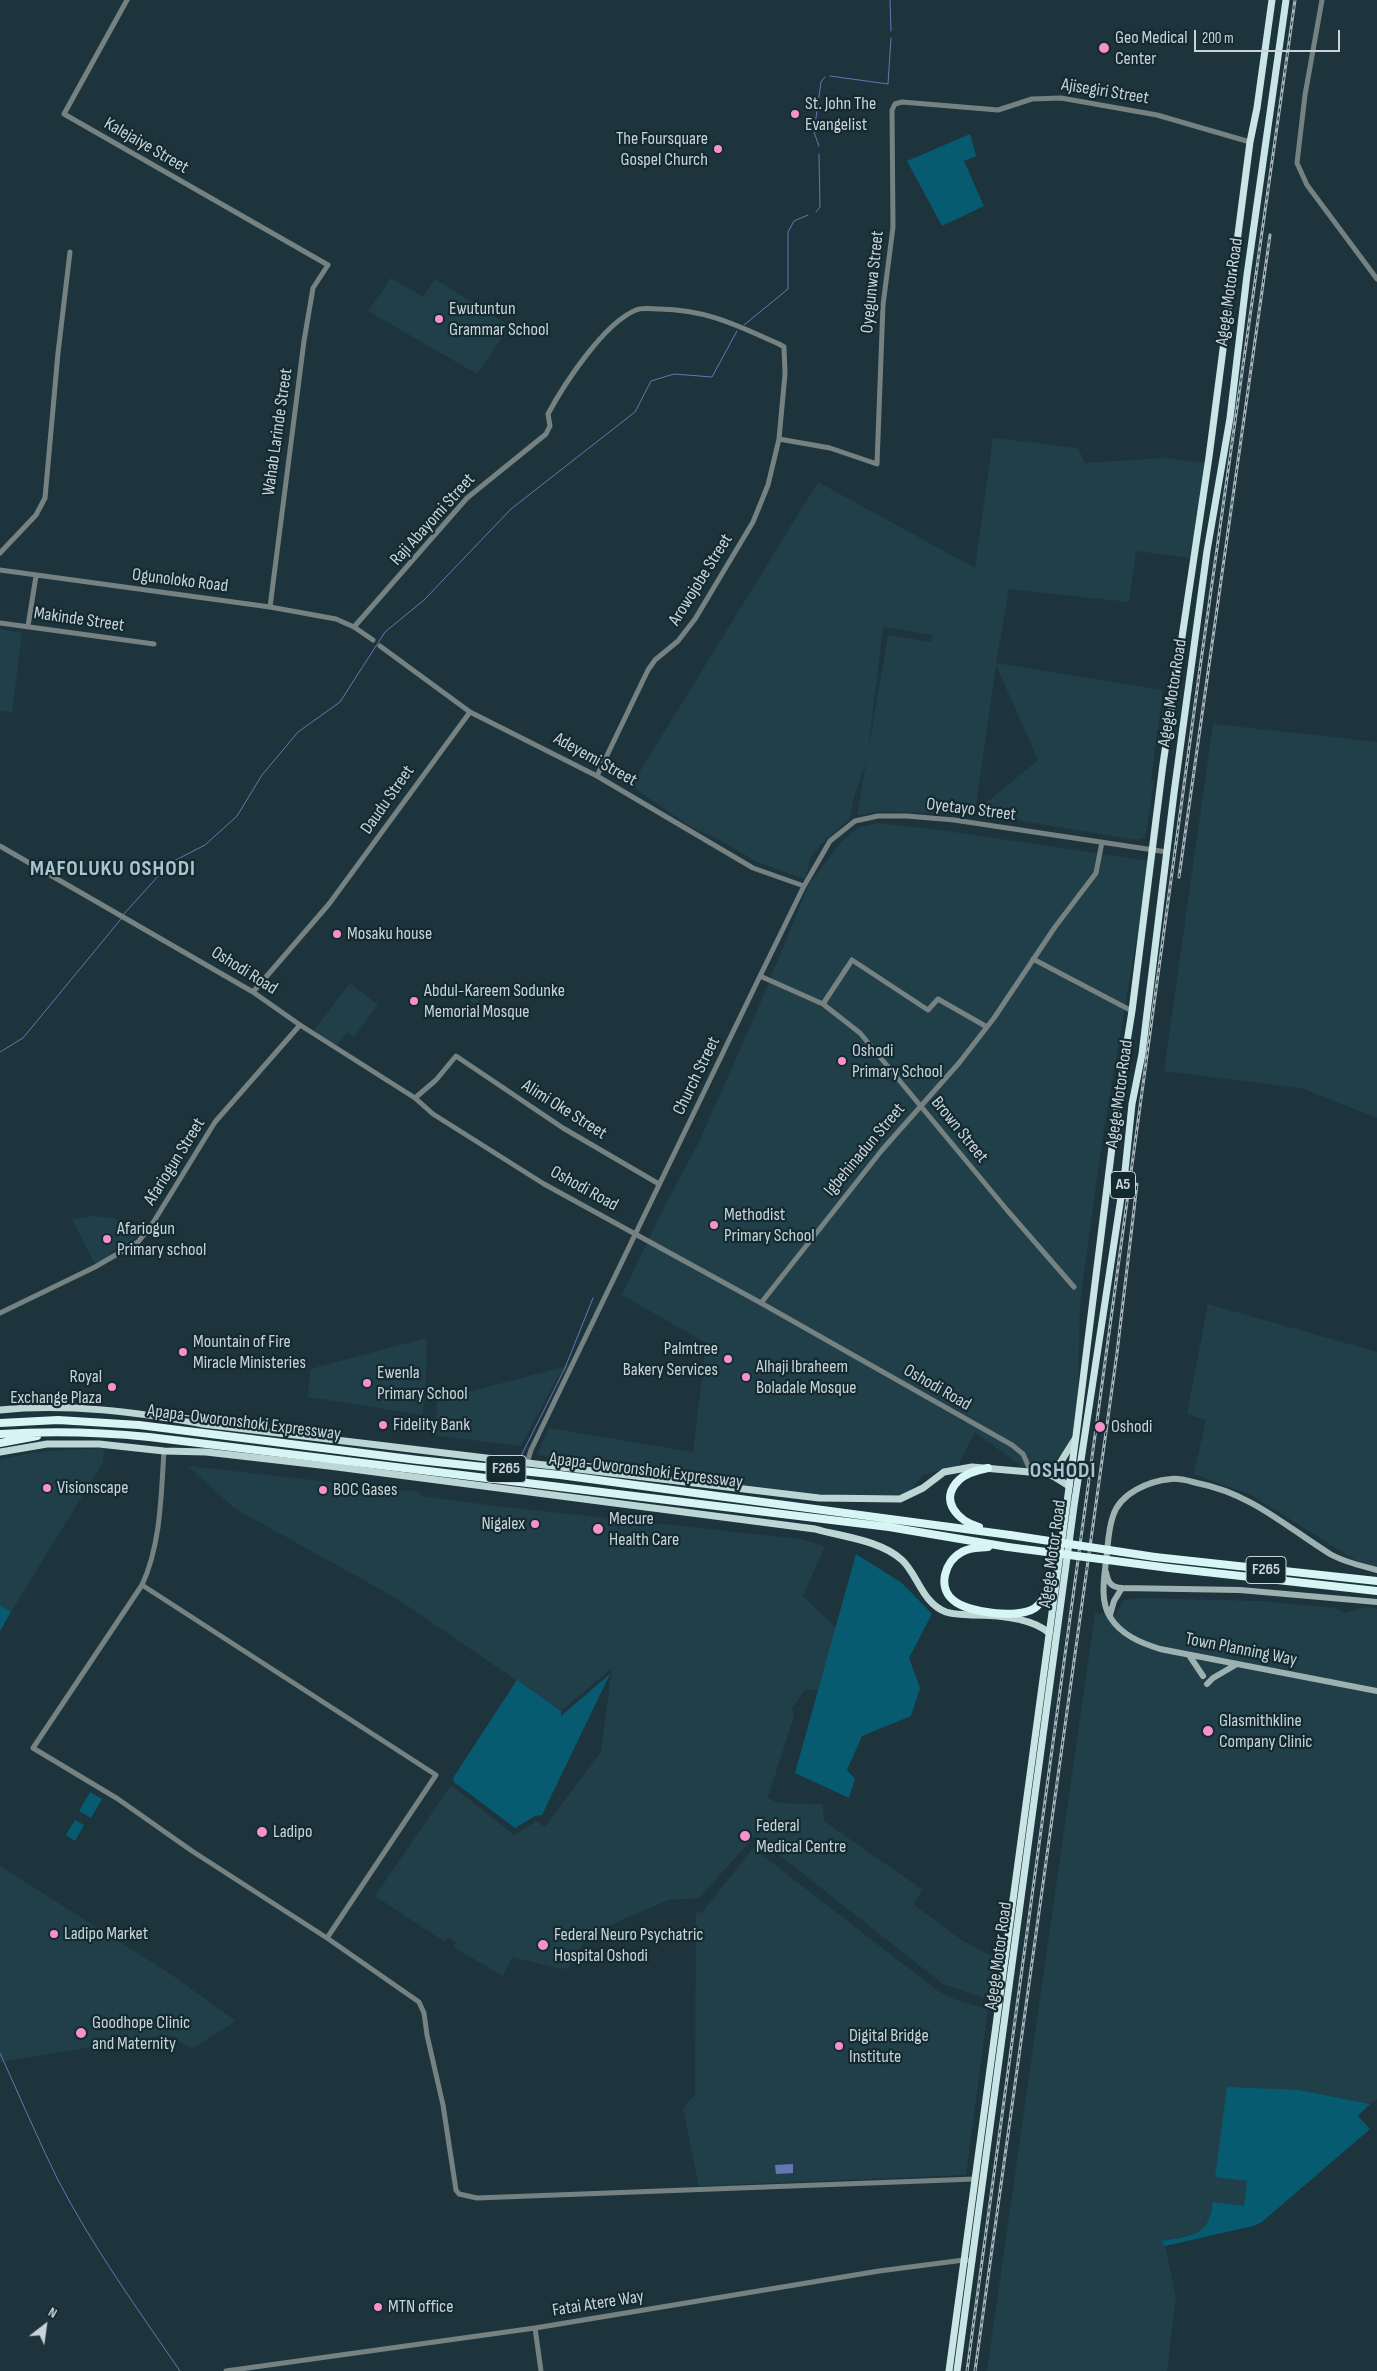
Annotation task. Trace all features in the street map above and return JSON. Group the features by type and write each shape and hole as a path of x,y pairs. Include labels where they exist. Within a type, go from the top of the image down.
{"highway":[{"name":"Agege Motor Road","path":"957,2371 973,2261 1040,1734 1055,1580 1076,1436 1108,1167 1132,1011 1182,633 1209,457 1250,142 1272,0"},
{"name":"Agege Motor Road","path":"949,2371 974,2179 1125,1171 1132,1104 1142,1054 1208,551 1230,418 1247,275 1286,0"},
{"name":"Apapa-Oworonshoki Expressway","path":"0,1423 58,1420 139,1425 418,1460 560,1475 1010,1535 1155,1557 1377,1580"},
{"name":"Apapa-Oworonshoki Expressway","path":"0,1434 44,1431 94,1432 329,1462 889,1527 1008,1547 1169,1568 1377,1591"},
{"path":"0,1443 44,1435 94,1432"},
{"path":"988,1468 965,1475 959,1480 952,1493 956,1514 973,1525 1010,1535"},
{"path":"1008,1547 973,1548 960,1553 946,1570 944,1584 952,1600 969,1609 1022,1614 1042,1602 1055,1580"}],"main road":[{"name":"Apapa-Oworonshoki Expressway","path":"0,1410 26,1408 70,1409 167,1418 203,1424 827,1499 900,1499 923,1488 944,1472 956,1468 988,1468 1041,1473 1053,1476 1069,1486"},
{"path":"1041,1473 1060,1463 1076,1436"},
{"name":"Apapa-Oworonshoki Expressway","path":"0,1452 47,1444 99,1444 164,1451 206,1452 329,1462 815,1529 890,1551 909,1568 927,1597 945,1612 957,1615 1025,1619 1041,1626 1049,1633"},
{"path":"1110,1616 1104,1600 1105,1568 1111,1520 1118,1506 1139,1488 1172,1479 1212,1486 1234,1493 1255,1503 1332,1555 1377,1570"},
{"path":"1105,1568 1109,1583 1113,1587 1240,1590 1377,1602"},
{"path":"1110,1616 1114,1601 1122,1588"},
{"name":"Town Planning Way","path":"1110,1616 1128,1636 1141,1643 1189,1655 1377,1691"},
{"path":"1189,1655 1203,1676"},
{"path":"1207,1684 1213,1678 1238,1664"}],"street":[{"name":"Kalejaiye Street","path":"127,0 64,114 328,265"},
{"path":"1322,0 1305,95 1297,163 1307,185 1377,279"},
{"name":"Ajisegiri Street","path":"895,104 902,102 998,110 1032,100 1060,98 1157,115 1250,142"},
{"name":"Oyegunwa Street","path":"779,439 830,448 877,464 882,305 892,227 892,110 895,104"},
{"path":"0,552 36,515 45,498 58,353 70,252"},
{"name":"Wahab Larinde Street","path":"270,607 304,341 313,288 328,265"},
{"name":"Raji Abayomi Street","path":"354,628 467,498 546,434 550,426 548,414 578,365 617,324 637,309 686,310"},
{"name":"Arowojobe Street","path":"598,776 648,670 655,660 678,641 692,624 753,522 768,485 779,439 785,374 784,347 729,322 686,310"},
{"name":"Ogunoloko Road","path":"0,570 270,607 336,619 354,628"},
{"path":"28,626 36,576"},
{"name":"Makinde Street","path":"0,624 28,626 154,644"},
{"path":"354,628 373,640"},
{"name":"Adeyemi Street","path":"380,646 470,712 598,776 753,868 804,886"},
{"name":"Daudu Street","path":"253,992 329,904 470,712"},
{"name":"Oyetayo Street","path":"804,886 830,840 856,821 878,816 954,820 1167,852"},
{"name":"Igbehinadun Street","path":"761,1303 921,1104 987,1027 1033,959 1096,873 1102,842"},
{"name":"Oshodi Road","path":"0,846 253,992 300,1025 415,1098 433,1114 544,1184 761,1303 1012,1445 1023,1454 1031,1472"},
{"name":"Church Street","path":"527,1463 531,1450 593,1324 613,1277 804,886"},
{"path":"1033,959 1132,1011"},
{"path":"823,1004 852,960 928,1010 938,999 987,1027"},
{"name":"Brown Street","path":"760,976 823,1004 860,1033 921,1104 1007,1210 1074,1287"},
{"name":"Afariogun Street","path":"0,1313 75,1277 138,1242 151,1226 215,1122 300,1025"},
{"name":"Alimi Oke Street","path":"415,1098 436,1080 456,1056 563,1128 659,1184"},
{"path":"164,1451 159,1520 147,1575 33,1748 118,1799 192,1851 327,1938 419,2002 424,2013 427,2035 443,2105 456,2190 463,2196 478,2198 974,2179"},
{"path":"142,1585 436,1775 327,1938"},
{"name":"Fatai Atere Way","path":"226,2371 535,2328 879,2272 964,2260 973,2261"},
{"path":"535,2328 540,2371"}],"shaded area":[{"path":"970,134 976,156 964,161 984,206 942,226 907,161"},
{"name":"Ewutuntun Grammar School","path":"391,278 423,297 435,279 510,326 477,374 368,311"},
{"path":"993,438 1078,448 1085,463 1164,458 1207,463 1191,558 1136,551 1129,602 1009,589 996,663 1163,690 1151,779 1154,780 1145,838 1136,840 974,813 964,815 881,811 857,816 866,762 854,797 850,819 823,842 811,857 805,879 759,863 716,838 691,827 631,786 818,482 975,568","holes":["883,627 933,635 931,642 888,635 868,752","996,665 1038,760 975,812"]},
{"path":"0,629 22,633 12,712 0,711"},
{"path":"1213,724 1377,742 1377,1118 1301,1088 1164,1071"},
{"path":"878,823 947,831 1150,861 1103,1135 1080,1303 1077,1442 1035,1476 975,1432 958,1466 923,1475 903,1499 856,1500 737,1487 736,1484 537,1455 549,1428 693,1452 706,1343 622,1295 660,1215 699,1142 760,1004 809,884 840,843 857,828"},
{"path":"350,983 378,1005 354,1037 348,1032 337,1045 313,1032"},
{"path":"476,989 483,992 477,1004 470,1001"},
{"name":"Afariogun Primary school","path":"93,1216 114,1218 142,1228 137,1236 120,1249 111,1252 112,1255 99,1262 94,1262 72,1219"},
{"path":"1208,1304 1377,1352 1377,1570 1363,1565 1251,1495 1194,1474 1206,1420 1187,1414"},
{"name":"Ewenla Primary School","path":"426,1338 427,1358 423,1415 308,1397 310,1369"},
{"path":"571,1365 559,1375 521,1446 431,1435 431,1426 437,1417 437,1400"},
{"path":"104,1448 103,1462 11,1612 0,1605 0,1460 49,1451"},
{"path":"188,1466 420,1492 420,1496 488,1505 799,1539 825,1546 803,1596 842,1634 820,1690 805,1690 792,1708 794,1716 768,1797 777,1803 823,1804 824,1821 923,1890 913,1904 960,1939 995,1958 990,2000 943,1984 755,1836 699,1898 669,1900 623,1919 586,1939 568,1968 561,1969 512,1957 503,1976 453,1947 456,1942 448,1937 445,1942 375,1896 451,1785 514,1835 536,1821 545,1827 601,1751 612,1668 561,1711 396,1598 234,1508"},
{"path":"856,1554 902,1583 932,1614 909,1658 920,1688 911,1716 862,1736 847,1770 855,1779 849,1798 795,1773"},
{"path":"1140,1598 1260,1601 1336,1608 1344,1613 1367,1607 1377,1609 1377,2099 1370,2104 1299,2090 1215,2177 1247,2181 1244,2206 1211,2218 1206,2227 1194,2234 1161,2241 1165,2246 1176,2297 1167,2371 987,2371 1095,1613 1115,1615 1124,1600"},
{"path":"0,1605 11,1612 0,1631"},
{"path":"610,1674 542,1815 535,1816 515,1828 454,1782 453,1778 517,1680 561,1711 561,1716"},
{"path":"90,1792 102,1799 91,1818 79,1811"},
{"path":"75,1820 84,1825 75,1841 66,1835"},
{"name":"Digital Bridge Institute","path":"753,1848 938,1991 956,2000 988,2009 966,2175 699,2186 683,2108 695,2095 696,1912 702,1913"},
{"name":"Ladipo Market","path":"0,1866 172,1975 236,2021 192,2049 171,2037 160,2036 0,2062"},
{"path":"1227,2087 1299,2090 1370,2104 1358,2116 1370,2129 1262,2222 1253,2226 1165,2246 1161,2241 1190,2236 1203,2229 1211,2214 1213,2202 1244,2206 1247,2181 1215,2177"},
{"path":"793,2164 793,2173 776,2174 775,2165"}],"waterway":[{"path":"890,0 891,31"},
{"path":"830,76 888,84 891,38"},
{"path":"819,146 814,132 821,82 825,77"},
{"path":"816,212 820,207 819,154"},
{"path":"744,325 788,289 788,232 794,221 808,215"},
{"path":"123,915 170,863 205,845 237,816 262,775 298,732 340,702 385,632 424,600 511,509 635,412 651,381 674,374 712,377 737,331"},
{"path":"0,1052 23,1038 121,919"},
{"path":"521,1456 565,1368 593,1298"},
{"path":"0,2053 57,2178 85,2228 115,2276 180,2371"}],"railway":[{"path":"967,2371 1200,668 1295,0"},
{"path":"1179,877 1270,235"},
{"path":"975,2371 1117,1353 1137,1184"}],"place":[{"name":"Geo Medical Center","path":"1104,48"},
{"name":"St. John The Evangelist","path":"795,114"},
{"name":"The Foursquare Gospel Church","path":"718,149"},
{"name":"Ewutuntun Grammar School","path":"439,319"},
{"name":"Mosaku house","path":"337,934"},
{"name":"Abdul-Kareem Sodunke Memorial Mosque","path":"414,1001"},
{"name":"Oshodi Primary School","path":"842,1061"},
{"name":"Methodist Primary School","path":"714,1225"},
{"name":"Afariogun Primary school","path":"107,1239"},
{"name":"Mountain of Fire Miracle Ministeries","path":"183,1352"},
{"name":"Palmtree Bakery Services","path":"728,1359"},
{"name":"Alhaji Ibraheem Boladale Mosque","path":"746,1377"},
{"name":"Ewenla Primary School","path":"367,1383"},
{"name":"Royal Exchange Plaza","path":"112,1387"},
{"name":"Fidelity Bank","path":"383,1425"},
{"name":"Oshodi","path":"1100,1427"},
{"name":"Visionscape","path":"47,1488"},
{"name":"BOC Gases","path":"323,1490"},
{"name":"Nigalex","path":"535,1524"},
{"name":"Mecure Health Care","path":"598,1529"},
{"name":"Glasmithkline Company Clinic","path":"1208,1731"},
{"name":"Ladipo","path":"262,1832"},
{"name":"Federal Medical Centre","path":"745,1836"},
{"name":"Ladipo Market","path":"54,1934"},
{"name":"Federal Neuro Psychatric Hospital Oshodi","path":"543,1945"},
{"name":"Goodhope Clinic and Maternity","path":"81,2033"},
{"name":"Digital Bridge Institute","path":"839,2046"},
{"name":"MTN office","path":"378,2307"}],"district":[{"name":"MAFOLUKU OSHODI","path":"113,869"},
{"name":"OSHODI","path":"1063,1471"}]}
